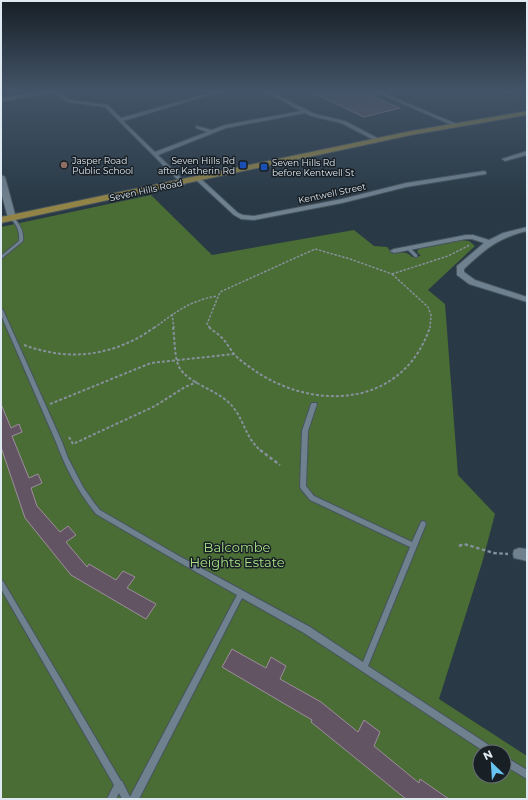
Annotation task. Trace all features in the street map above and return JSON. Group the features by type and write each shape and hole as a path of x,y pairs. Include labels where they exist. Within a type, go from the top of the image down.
{"main road":[{"name":"Seven Hills Road","path":"6,219 444,127"}],"street":[{"path":"128,127 183,183"},
{"path":"199,127 212,132"},
{"path":"155,154 225,127"},
{"path":"353,127 378,140"},
{"path":"506,159 527,153"},
{"name":"Kentwell Street","path":"198,179 236,214 241,217 254,218 342,201 406,184 484,173"},
{"path":"1,178 6,219"},
{"path":"527,229 509,232 488,242 460,268 460,273 472,282 527,300"},
{"path":"394,251 461,237 479,239 488,242"}],"lane":[{"path":"1,258 21,241 22,235 18,224 6,219"},
{"path":"408,248 416,256"},
{"path":"1,310 59,442 61,453 90,504 98,512 177,558 307,630 480,744"},
{"path":"314,404 305,431 303,487 312,498 414,546"},
{"path":"364,668 423,524"},
{"path":"1,583 128,799"},
{"path":"134,799 241,593"},
{"path":"512,765 527,775"},
{"path":"111,799 119,784"}],"path":[{"path":"392,274 452,254 479,239"},
{"path":"315,249 350,258 392,274 428,307 433,318 423,346 402,372 371,390 344,398 306,394 260,373 234,354 224,340 207,324 215,307 217,296 227,287 315,249"},
{"path":"16,343 56,354 100,352 131,342 147,333 189,303 217,296"},
{"path":"172,314 180,366 184,372 234,407 240,415 249,437 257,448 280,465"},
{"path":"43,406 151,363 234,354"},
{"path":"69,437 73,444 155,406 185,387 198,381"},
{"path":"459,546 464,544 494,554 523,555"}],"green space":[{"name":"Balcombe Heights Estate","path":"151,195 212,255 354,230 374,246 387,247 393,254 404,252 412,257 421,256 417,252 419,248 462,240 469,241 475,246 428,290 445,304 458,475 495,514 482,563 439,699 508,744 472,744 472,784 512,784 512,746 527,756 527,799 1,799 1,227"}],"building":[{"path":"1,404 11,428 19,424 22,432 12,436 29,478 38,474 42,483 31,488 37,506 60,532 68,526 76,535 66,542 87,567 89,564 116,580 123,571 135,577 127,588 156,604 146,619 71,575 25,518 1,447"},
{"path":"232,649 266,668 271,657 286,666 280,679 321,702 358,732 364,720 380,732 374,746 419,783 420,779 449,799 406,799 311,722 312,720 222,667"}],"place":[{"name":"Jasper Road Public School","path":"64,165"},
{"name":"Seven Hills Rd after Katherin Rd","path":"243,165"},
{"name":"Seven Hills Rd before Kentwell St","path":"264,167"}]}
